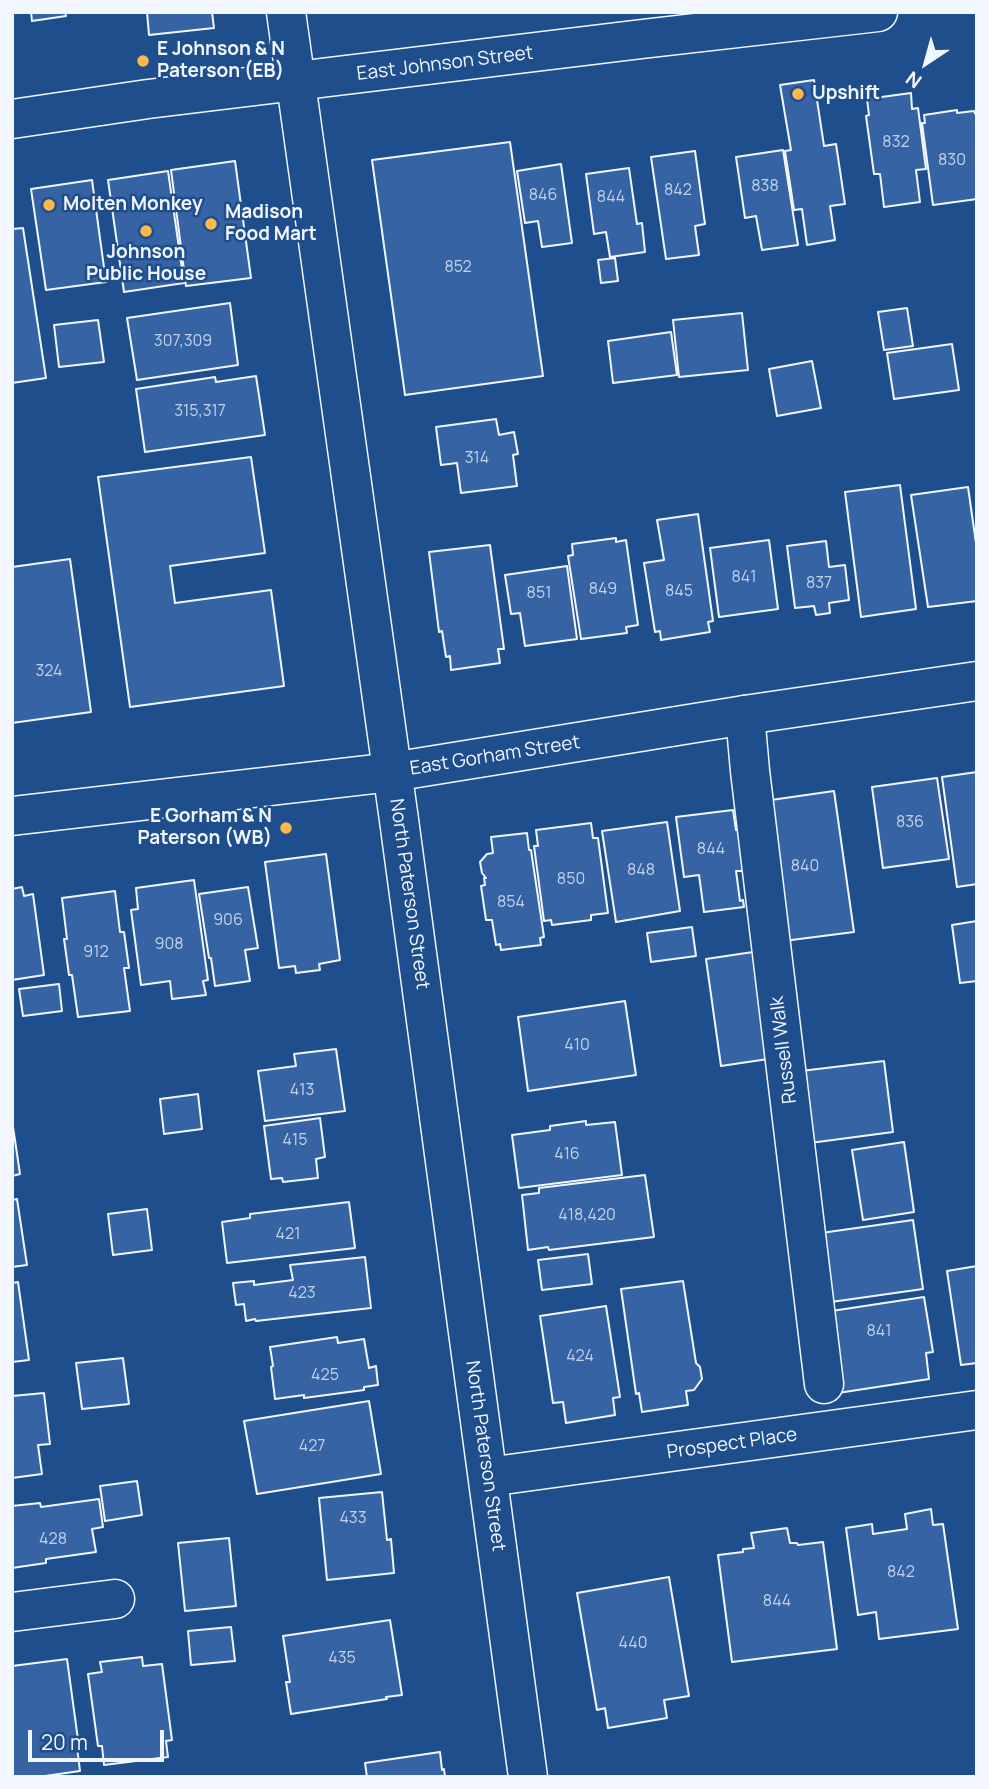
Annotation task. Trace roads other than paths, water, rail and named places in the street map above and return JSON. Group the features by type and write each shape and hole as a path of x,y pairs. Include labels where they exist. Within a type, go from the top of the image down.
{"street":[{"name":"North Paterson Street","path":"286,12 393,772 528,1777"},
{"name":"East Johnson Street","path":"12,118 148,99 878,12"},
{"name":"East Gorham Street","path":"12,816 393,772 745,715 977,681"},
{"name":"Russell Walk","path":"745,715 751,785 827,1405"},
{"name":"Prospect Place","path":"488,1477 827,1405 977,1410"},
{"path":"12,1612 115,1598"}],"place":[{"name":"E Johnson & N Paterson (EB)","path":"143,61"},
{"name":"Upshift","path":"798,94"},
{"name":"Molten Monkey","path":"49,205"},
{"name":"Madison Food Mart","path":"211,224"},
{"name":"Johnson Public House","path":"146,231"},
{"name":"E Gorham & N Paterson (WB)","path":"286,828"}]}
